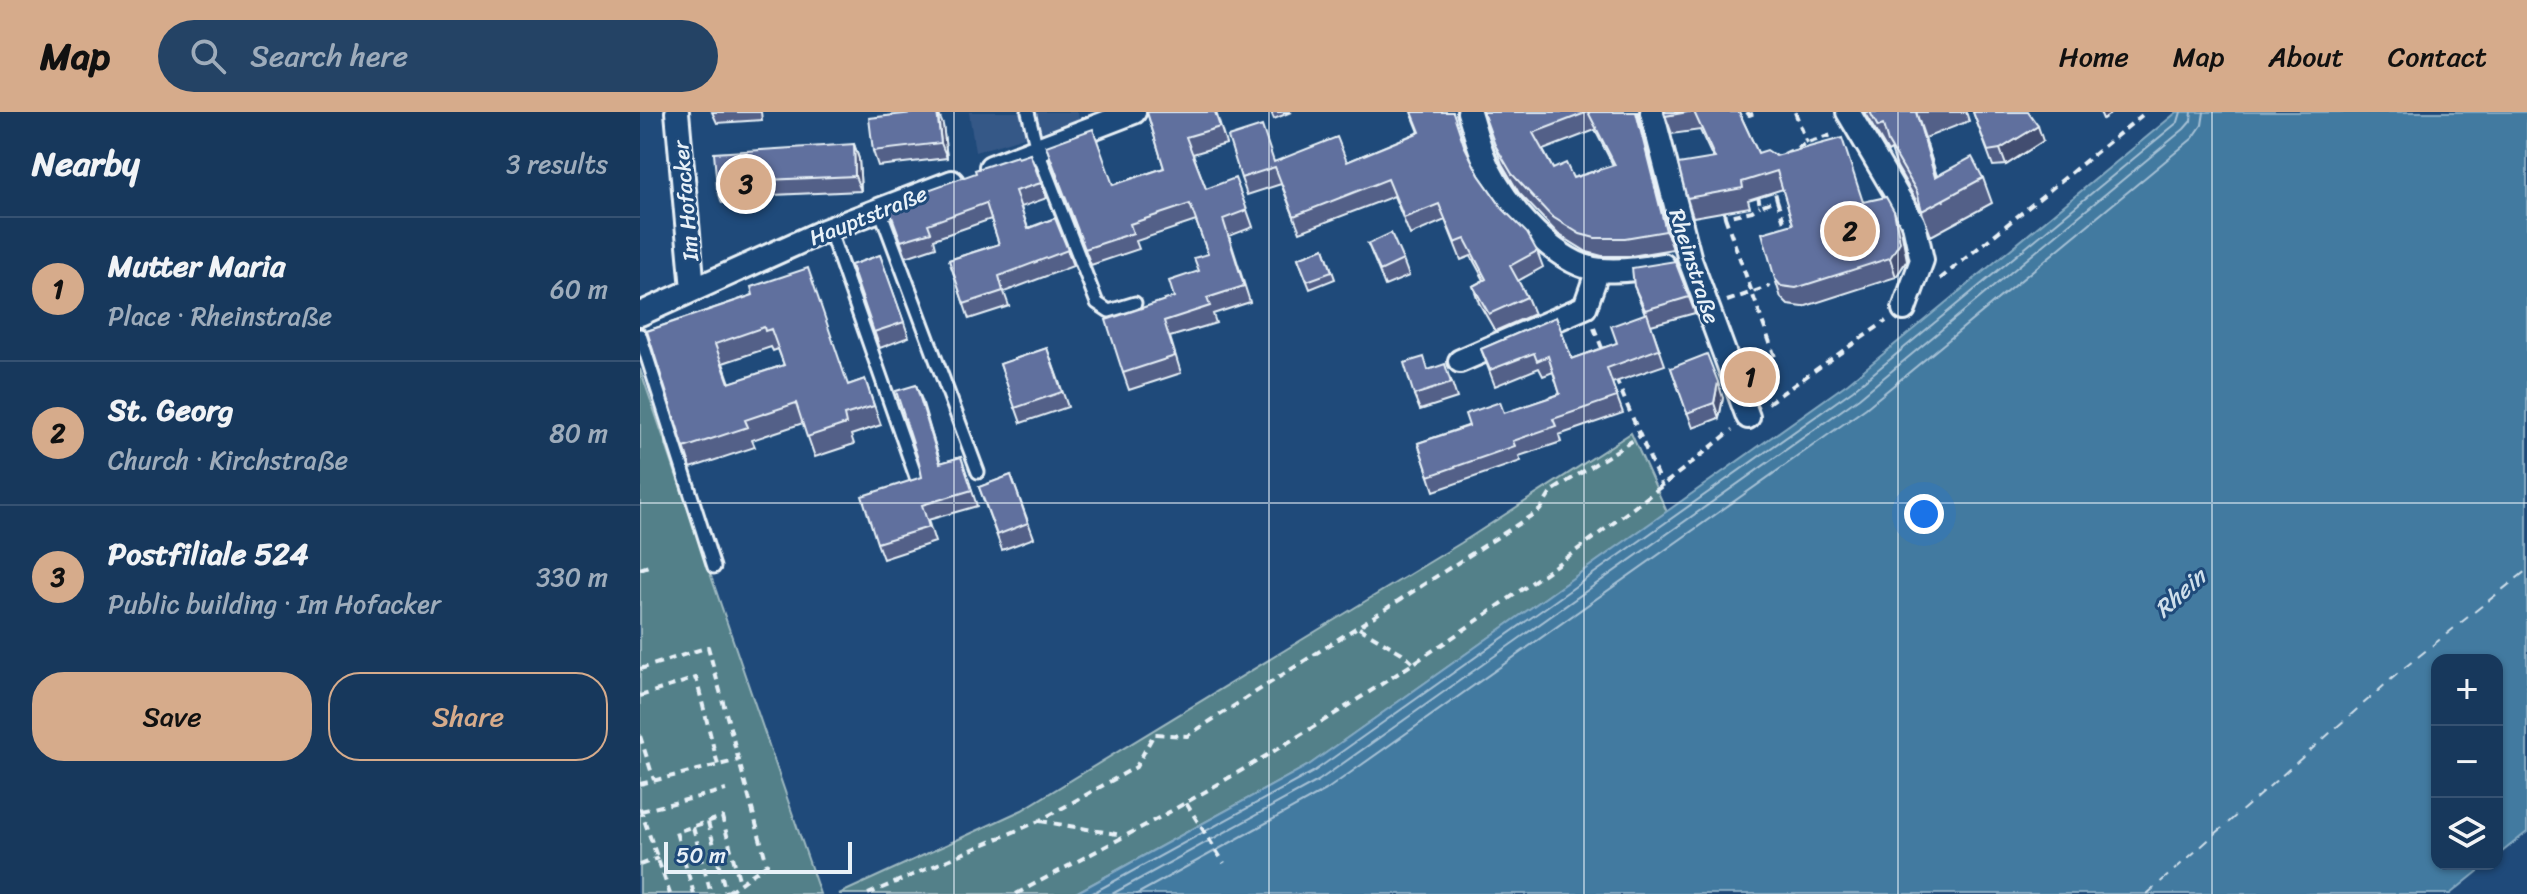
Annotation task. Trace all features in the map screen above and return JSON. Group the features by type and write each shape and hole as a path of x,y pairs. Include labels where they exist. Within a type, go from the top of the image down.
{"street":[{"name":"Im Hofacker","path":"677,112 693,289"},
{"name":"Hauptstraße","path":"640,314 829,229 1134,112"},
{"path":"1469,112 1489,170 1521,220 1563,255 1598,270 1633,270 1690,260"},
{"name":"Rheinstraße","path":"1652,112 1690,260 1748,417"},
{"path":"1848,112 1914,224 1922,260 1904,309"},
{"path":"1460,361 1585,307 1598,270"}],"lane":[{"path":"1028,112 1037,149 1097,303 1109,311 1135,303"},
{"path":"880,210 978,472"},
{"path":"829,229 917,480"},
{"path":"640,335 714,567"}],"path":[{"path":"1747,112 1749,115 1758,112"},
{"path":"1780,156 1807,143 1795,112"},
{"path":"1940,279 2146,112"},
{"path":"1775,192 1787,230"},
{"path":"1757,194 1760,206"},
{"path":"1775,357 1724,214 1752,211 1777,200"},
{"path":"1719,303 1770,286"},
{"path":"1585,307 1609,365"},
{"path":"1016,894 1186,803 1414,664 1662,487 1748,417 1904,309"},
{"path":"1616,379 1662,487"},
{"path":"868,894 1039,821 1136,767 1154,734 1187,736 1540,510 1552,491 1640,436"},
{"path":"640,569 651,565"},
{"path":"1359,628 1402,653 1414,664"},
{"path":"640,668 708,647 767,864 725,894 708,821"},
{"path":"640,696 696,678 718,765"},
{"path":"640,736 654,780"},
{"path":"640,784 739,760"},
{"path":"670,894 640,809 726,790"},
{"path":"1186,803 1224,863"},
{"path":"694,894 676,832 722,817 740,883"},
{"path":"1039,821 1124,835"},
{"path":"693,826 711,894"},
{"path":"640,865 658,858"}],"shaded area":[{"path":"969,112 1078,112 1079,120 975,152"}],"green space":[{"path":"640,369 820,894 640,894"},
{"path":"1631,433 1667,512 1309,765 1074,894 839,894 1022,810 1461,543"}],"water":[{"name":"Rhein","path":"2177,112 2527,112 2527,832 2503,851 2503,654 2431,654 2431,870 2480,870 2450,894 1074,894 1309,765 1848,383"}],"building":[{"path":"937,112 941,143 873,151 869,118"},
{"path":"1147,112 1215,112 1220,127 1186,137 1206,189 1235,178 1247,210 1223,219 1244,286 1207,298 1210,306 1164,321 1175,356 1123,373 1106,320 1174,297 1169,281 1199,271 1194,258 1208,254 1190,204 1130,224 1133,233 1085,249 1046,146 1093,129 1113,185 1164,168"},
{"path":"1412,112 1453,112 1464,145 1479,175 1503,209 1527,233 1537,251 1510,266 1527,297 1489,314 1473,286 1486,279 1465,239 1455,243 1439,204 1404,218 1388,179 1294,216 1275,167 1241,178 1228,137 1262,126 1274,162 1337,137 1347,162 1420,132"},
{"path":"1483,112 1588,112 1636,112 1666,231 1625,238 1595,238 1580,234 1551,216 1512,174 1495,145","holes":["1588,112 1615,165 1573,178 1566,163 1553,169 1533,133"]},
{"path":"1664,112 1688,112 1665,116"},
{"path":"1694,112 1739,112 1758,153 1767,150 1776,156 1842,138 1863,202 1886,197 1894,211 1900,242 1890,258 1796,288 1781,286 1775,279 1762,233 1793,224 1777,171 1742,182 1743,188 1687,198 1678,164 1715,158"},
{"path":"1870,112 1916,112 1935,177 1972,157 1983,178 1922,211 1917,192 1888,142 1883,125 1878,127"},
{"path":"1973,112 2028,112 2038,126 2000,149 1988,151"},
{"path":"854,144 855,176 767,180 768,183 717,188 714,153"},
{"path":"1030,154 1041,183 1015,191 1028,229 1055,218 1068,250 999,276 1003,291 964,304 949,260 999,244 986,203 928,224 931,232 901,241 890,211 928,199 925,191 976,173 975,170"},
{"path":"1391,233 1403,260 1380,271 1368,244"},
{"path":"1324,248 1332,272 1307,281 1298,258"},
{"path":"880,255 904,322 874,332 851,265"},
{"path":"1675,261 1689,297 1645,310 1634,286 1632,268"},
{"path":"808,268 848,385 865,379 874,406 844,415 846,424 807,437 796,403 745,420 748,427 684,448 647,331 753,295 751,287","holes":["764,327 765,331 771,329 784,365 729,383 715,344"]},
{"path":"1647,313 1659,349 1607,368 1617,397 1553,419 1556,426 1513,441 1515,446 1429,476 1418,443 1469,426 1465,414 1500,402 1504,413 1560,394 1548,356 1537,361 1534,353 1490,370 1481,349 1556,317 1572,359 1617,343 1611,326"},
{"path":"1047,348 1062,392 1015,408 1000,364"},
{"path":"1707,354 1718,382 1714,403 1687,413 1671,368"},
{"path":"1424,357 1428,370 1445,364 1451,383 1414,395 1404,363"},
{"path":"916,385 940,463 961,457 972,490 922,505 929,527 877,543 862,496 922,477 896,391"},
{"path":"1011,475 1028,523 997,535 979,487"}],"ferry route":[{"path":"2147,894 2404,668 2527,570"}],"place":[{"name":"Postfiliale 524","path":"746,184"},
{"name":"St. Georg","path":"1850,231"},
{"name":"Mutter Maria","path":"1750,377"}]}
